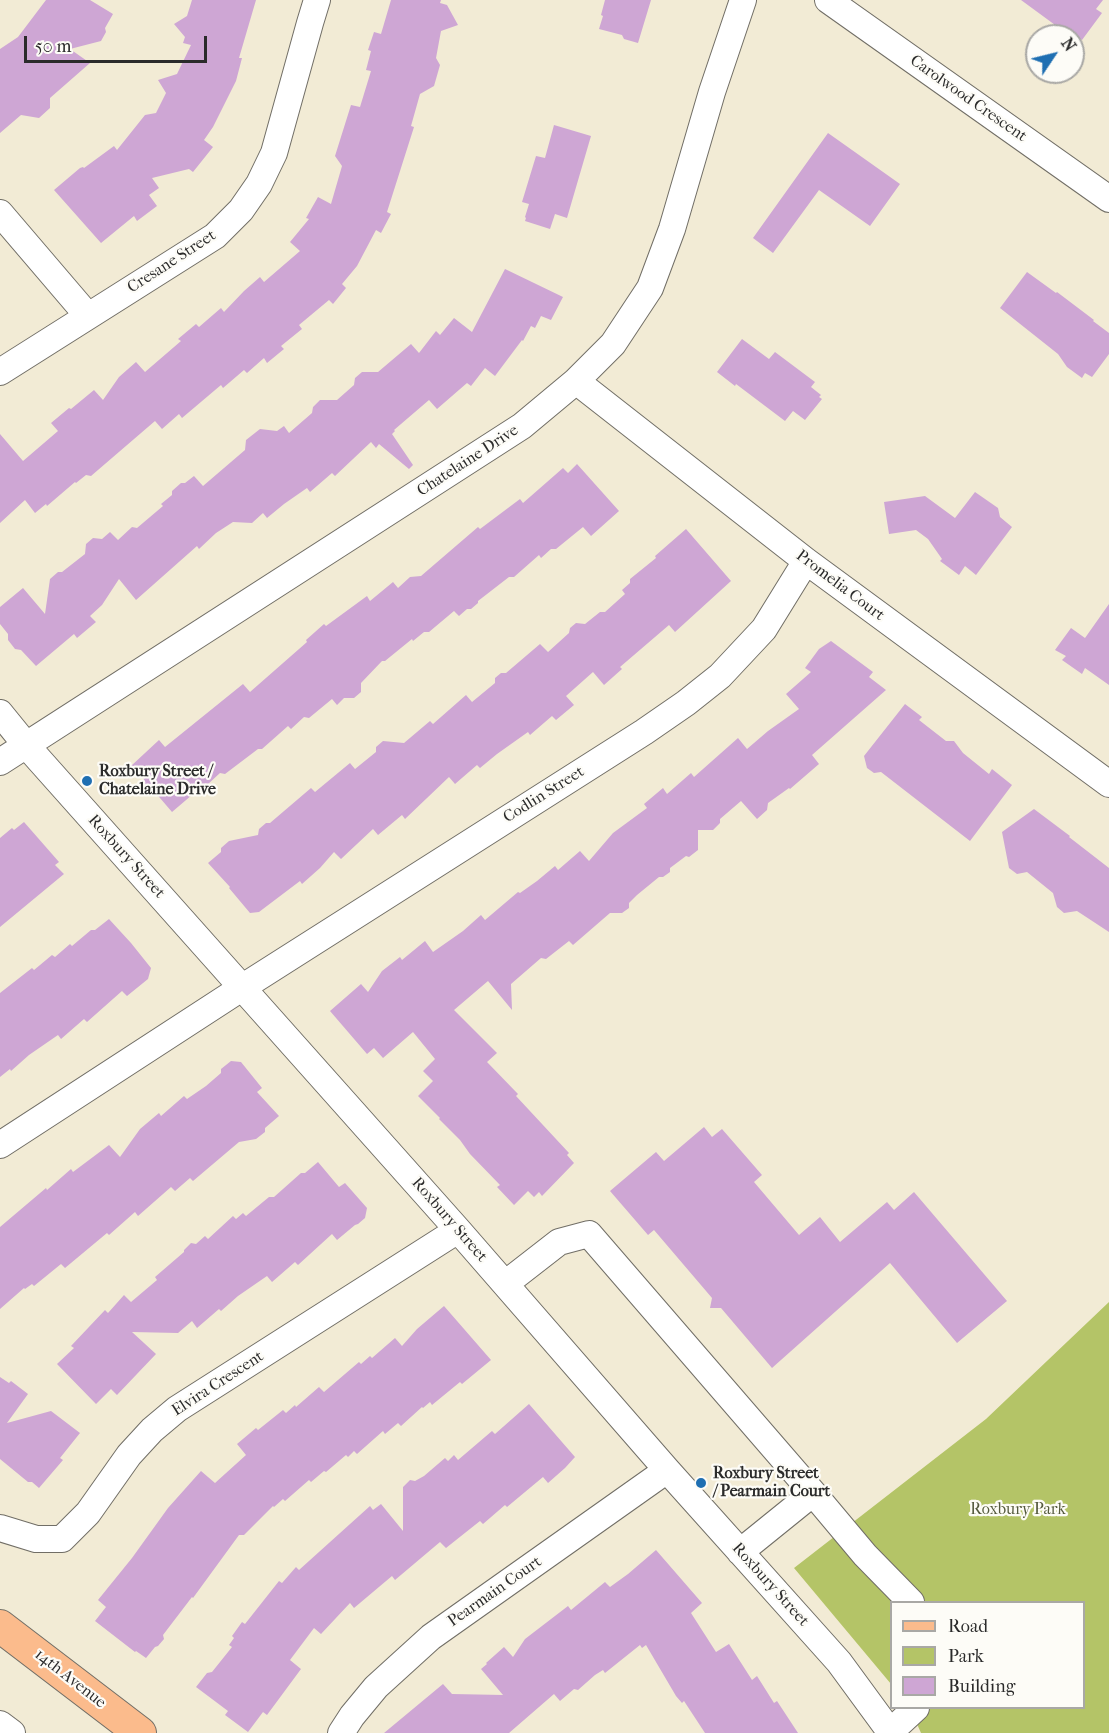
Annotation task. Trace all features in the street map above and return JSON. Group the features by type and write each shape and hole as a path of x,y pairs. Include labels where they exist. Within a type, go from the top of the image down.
{"main road":[{"name":"14th Avenue","path":"0,1626 140,1733"}],"street":[{"name":"Cresane Street","path":"0,372 215,236 241,210 260,184 274,153 317,0"},
{"name":"Chatelaine Drive","path":"0,762 522,426 576,381 613,344 650,288 672,229 706,112 743,0"},
{"name":"Carolwood Crescent","path":"828,0 1109,199"},
{"path":"0,213 88,316"},
{"name":"Promelia Court","path":"576,381 806,561 1109,784"},
{"name":"Codlin Street","path":"243,987 686,703 720,676 764,629 806,561"},
{"name":"Roxbury Street","path":"0,712 26,745 243,987 667,1470 839,1662 891,1733"},
{"path":"0,1145 243,987"},
{"name":"Elvira Crescent","path":"0,1528 36,1539 62,1539 88,1513 129,1455 152,1430 177,1409 458,1230"},
{"path":"504,1284 559,1242 589,1234 865,1555 910,1601"},
{"name":"Pearmain Court","path":"341,1733 376,1687 431,1637 667,1470"},
{"path":"740,1552 813,1493"},
{"path":"891,1733 914,1709"},
{"path":"0,1724 12,1733"}],"green space":[{"name":"Roxbury Park","path":"1109,1302 1109,1733 921,1733 910,1709 1085,1709 1085,1601 890,1601 890,1683 794,1568 986,1419"}],"building":[{"path":"46,0 90,0 113,14 101,41 70,49 90,63 50,98 50,108 39,118 21,115 0,133 0,49 18,37"},
{"path":"192,0 256,0 239,58 242,58 236,81 204,140 213,147 193,172 189,169 152,178 159,188 149,195 157,206 137,221 134,216 101,243 54,190 80,168 84,168 114,146 117,150 145,115 156,113 166,93 158,80 177,74 191,45 183,43 185,37 174,24 187,16"},
{"path":"391,0 441,0 440,3 447,5 458,25 441,31 436,58 440,65 434,86 420,94 411,126 414,127 387,212 391,214 381,233 376,230 357,266 342,284 346,288 333,304 329,300 299,325 302,329 281,346 284,349 267,363 264,358 247,373 244,370 223,388 221,385 182,418 179,414 162,429 155,421 91,476 86,475 75,482 47,506 46,504 35,513 25,500 0,523 0,434 23,461 58,431 51,423 69,408 71,409 94,390 103,400 119,377 136,362 145,372 181,341 178,339 196,324 199,327 221,308 224,312 260,277 264,282 300,251 290,242 309,219 306,218 318,197 331,204 342,166 335,156 351,105 360,107 371,71 366,70 371,51 368,50 374,32 381,34"},
{"path":"605,0 651,0 638,43 624,39 622,35 599,29"},
{"path":"1021,0 1103,0 1096,9 1102,13 1085,36 1085,24 1054,24"},
{"path":"554,125 591,136 567,218 555,214 550,229 525,221 529,204 522,202 536,156 545,158"},
{"path":"828,133 900,184 870,226 819,190 773,253 753,238"},
{"path":"505,269 563,297 551,320 541,316 535,328 531,326 523,341 495,376 485,368 471,386 467,383 437,409 429,400 394,430 392,434 413,465 409,469 379,444 376,448 371,442 335,476 332,473 310,492 307,488 267,518 263,513 252,523 233,522 216,533 199,549 197,546 136,600 119,579 102,605 90,616 96,622 77,638 74,634 36,666 21,650 15,649 8,640 8,634 0,624 0,607 23,588 45,614 50,579 85,554 86,544 93,538 102,539 110,532 118,540 132,527 137,528 163,506 161,504 181,483 185,483 194,476 203,486 245,450 246,440 260,429 277,431 284,426 289,433 312,413 313,407 320,400 337,400 354,385 355,378 362,372 378,372 411,344 419,353 436,331 440,335 454,318 472,332"},
{"path":"1027,272 1057,292 1109,333 1109,354 1092,377 1085,373 1082,378 1067,367 1058,354 1000,308"},
{"path":"742,339 769,359 775,352 815,382 811,387 821,395 819,397 822,399 805,420 793,411 785,421 717,372"},
{"path":"577,464 619,511 591,536 583,527 556,549 551,549 541,558 539,555 514,577 509,577 478,601 471,609 467,609 459,616 454,611 429,632 424,632 413,641 412,639 382,661 361,683 361,692 354,698 344,698 337,705 332,699 309,718 304,717 291,729 288,726 262,749 258,749 225,774 220,773 207,785 206,783 172,812 154,791 149,792 143,785 144,779 131,766 159,740 165,747 243,684 250,692 324,624 326,626 367,596 370,601 393,582 398,588 410,577 421,576 478,527 480,529 520,499 523,503 563,468 568,473"},
{"path":"975,492 998,508 1000,517 1012,527 976,575 965,566 959,575 940,561 942,559 928,539 916,530 889,534 884,502 925,496 955,518"},
{"path":"686,529 731,581 675,632 669,625 620,667 622,669 604,685 593,672 566,696 574,705 556,720 552,716 530,735 528,732 480,768 477,765 455,784 449,777 405,819 402,815 378,835 373,829 341,859 334,852 302,884 300,881 259,912 250,913 208,863 221,852 221,848 229,841 258,835 259,829 266,823 270,823 311,788 315,792 350,763 355,769 376,752 376,747 383,741 404,743 430,721 433,724 466,695 472,702 495,683 495,678 501,673 506,673 540,644 548,652 569,633 570,628 576,623 585,624 600,612 605,612 625,594 622,590 630,583 630,579"},
{"path":"1109,604 1109,685 1085,668 1082,674 1062,660 1066,656 1055,650 1071,628 1085,638"},
{"path":"831,641 873,672 869,677 886,690 812,755 819,764 790,789 768,803 767,810 757,819 741,801 720,819 720,823 713,830 698,830 698,850 689,857 686,856 670,868 670,872 659,877 637,895 629,903 629,908 622,913 610,913 573,945 569,941 546,959 541,958 511,984 512,1010 488,981 454,1010 497,1053 487,1062 569,1153 567,1155 574,1163 542,1196 539,1192 534,1197 528,1191 514,1205 497,1187 500,1185 418,1096 433,1081 423,1071 435,1059 413,1032 383,1058 374,1048 367,1054 330,1011 361,984 368,992 382,971 400,957 402,960 425,941 433,952 481,915 485,920 518,892 520,893 555,866 558,870 580,851 589,861 613,833 647,808 644,804 663,788 667,794 691,773 694,777 738,738 747,749 799,709 786,694 811,672 805,668 819,649"},
{"path":"905,704 922,717 919,720 946,741 954,741 963,753 989,774 992,769 1012,785 970,841 881,772 874,773 867,768 864,756"},
{"path":"1034,809 1109,868 1109,932 1077,911 1064,913 1057,907 1053,893 1027,872 1017,874 1009,868 1002,832"},
{"path":"24,822 59,862 55,865 64,874 0,927 0,838"},
{"path":"109,919 151,968 148,979 127,996 122,991 87,1022 84,1019 61,1039 58,1035 0,1077 0,993 32,968 34,970 52,955 55,957 70,944 72,946"},
{"path":"231,1061 241,1062 262,1088 257,1092 279,1116 265,1128 265,1132 256,1139 239,1142 193,1181 190,1178 175,1191 171,1187 138,1216 135,1212 65,1268 61,1264 34,1286 32,1284 24,1288 0,1309 0,1227 71,1169 73,1172 109,1145 120,1157 140,1129 159,1113 161,1116 184,1096 187,1099 206,1086"},
{"path":"704,1127 712,1137 722,1129 762,1175 754,1182 799,1235 820,1217 840,1242 887,1202 894,1210 914,1192 1007,1301 957,1343 890,1263 772,1368 721,1308 710,1308 712,1298 654,1230 648,1235 610,1191 656,1152 664,1161"},
{"path":"318,1162 339,1187 345,1183 367,1208 365,1218 358,1224 337,1240 332,1234 298,1265 295,1262 272,1282 267,1276 221,1311 219,1309 197,1328 192,1321 178,1333 132,1332 156,1354 117,1395 111,1389 96,1404 57,1364 74,1348 71,1346 105,1310 108,1313 124,1295 131,1302 157,1280 155,1277 191,1243 196,1244 205,1236 208,1239 233,1216 236,1219 243,1213 246,1216"},
{"path":"444,1306 491,1360 432,1405 430,1402 422,1407 401,1426 398,1423 385,1434 383,1431 357,1454 354,1451 348,1457 346,1455 326,1472 324,1471 311,1482 309,1480 285,1501 283,1499 273,1506 244,1535 239,1535 163,1635 164,1639 146,1658 95,1621 106,1607 98,1600 168,1508 201,1471 215,1483 246,1455 237,1444 256,1428 258,1430 283,1410 286,1413 295,1405 296,1407 319,1387 324,1392 359,1362 361,1364 370,1356 372,1358 395,1338 402,1346 417,1329"},
{"path":"0,1377 9,1383 11,1381 28,1394 7,1423 51,1411 80,1433 60,1458 63,1460 39,1488 0,1459"},
{"path":"529,1404 575,1457 548,1483 543,1477 507,1507 505,1505 483,1524 480,1521 446,1548 440,1542 395,1580 392,1576 354,1608 350,1603 321,1634 314,1628 290,1660 301,1669 267,1715 263,1712 248,1732 225,1715 228,1711 196,1687 207,1673 212,1672 232,1647 229,1645 234,1638 232,1636 242,1622 245,1624 279,1581 282,1583 296,1567 299,1570 370,1506 373,1510 381,1504 403,1531 403,1487 410,1480 415,1481 424,1476 445,1458 448,1461 454,1455 458,1460 492,1431 495,1434"},
{"path":"656,1550 702,1603 691,1613 716,1652 729,1644 752,1680 757,1676 774,1703 777,1701 798,1733 705,1733 684,1701 682,1703 676,1696 646,1645 642,1648 640,1645 605,1673 603,1670 560,1701 554,1694 509,1733 384,1733 443,1684 452,1694 503,1695 481,1669 486,1663 504,1647 513,1657 525,1639 568,1606 571,1610 605,1582 610,1587"}],"place":[{"name":"Roxbury Street / Chatelaine Drive","path":"87,781"},
{"name":"Roxbury Street / Pearmain Court","path":"701,1483"}]}
